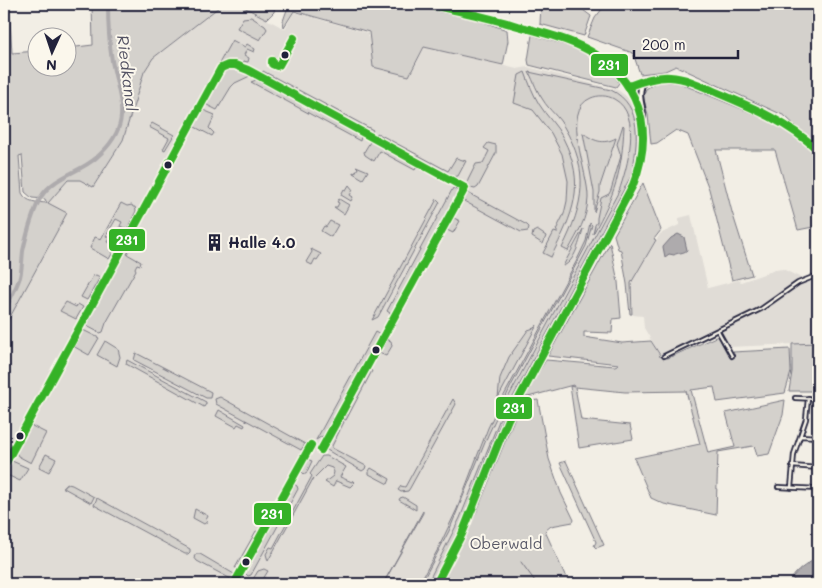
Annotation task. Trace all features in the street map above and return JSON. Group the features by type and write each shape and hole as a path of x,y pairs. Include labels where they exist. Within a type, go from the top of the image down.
{"street":[{"path":"429,4 529,28 586,47 607,60 622,76 630,88 642,121"},
{"path":"630,88 648,80 666,76 689,81 775,119 800,135 818,150"},
{"path":"630,88 642,85 648,80"},
{"path":"436,584 462,534 508,419 633,186 643,152 643,113 639,96 642,85"},
{"path":"664,356 761,309 804,279 818,274"},
{"path":"718,331 732,356"},
{"path":"795,398 818,399"},
{"path":"791,488 794,454 806,419 808,398"},
{"path":"800,436 818,437"},
{"path":"792,466 818,468"},
{"path":"778,487 818,489"}],"shaded area":[{"path":"223,4 238,4 285,29 294,12 368,33 373,67 409,76 425,47 517,69 528,67 618,90 627,97 633,106 639,129 639,151 630,185 515,398 496,439 452,550 434,584 4,584 4,328 66,214 48,203 68,180 80,180 93,187 123,140 148,64 153,58"},
{"path":"691,215 708,288 739,280 741,282 783,269 805,282 818,278 818,343 728,347 718,328 660,355 644,328 643,316 633,315 631,283 660,234 679,225 679,218"},
{"path":"678,234 684,237 687,250 674,255 669,254 665,257 663,247 671,238"},
{"path":"818,556 818,584 797,584 792,578 795,574"}],"green space":[{"path":"4,4 9,4 12,53 28,52 28,78 78,78 78,47 93,45 92,4 223,4 153,58 144,72 123,140 93,187 80,180 68,180 48,203 67,213 4,328","holes":["22,155 25,192 32,198 45,199 47,203 29,200 22,193 19,156"]},
{"path":"238,4 275,4 274,12 267,19"},
{"path":"289,4 405,4 477,20 507,30 508,41 503,65 424,47 409,76 373,67 369,32 294,11 284,27 283,21"},
{"path":"541,4 575,4 591,16 584,36 540,24"},
{"path":"606,4 818,4 818,147 785,116 676,66 665,71 640,74 633,53 587,37 595,18"},
{"path":"251,17 267,29 260,40 237,28 243,18"},
{"path":"532,35 582,50 607,67 619,83 616,87 529,65"},
{"path":"232,40 245,47 247,44 255,49 254,52 247,49 244,55 249,58 248,62 243,61 241,64 228,63 218,70 216,69"},
{"path":"232,66 252,75 231,87 217,110 207,105 207,100 223,71"},
{"path":"263,71 373,130 370,135 261,75"},
{"path":"525,72 539,104 563,138 574,170 576,185 571,213 551,257 543,253 554,232 557,233 556,230 564,214 568,181 562,154 551,133 533,110 514,103 519,75"},
{"path":"529,72 611,90 622,97 629,106 636,127 632,174 506,410 456,537 431,584 427,584 460,518 509,396 619,191 629,156 630,129 628,116 623,106 614,99 602,96 591,98 582,105 578,115 577,128 578,143 587,187 587,206 581,226 568,251 562,248 579,202 581,173 578,158 562,123 541,97"},
{"path":"256,80 361,136 360,141 251,82"},
{"path":"658,81 679,83 749,112 778,125 800,141 805,141 818,152 818,226 798,230 775,150 716,150 732,212 752,275 732,280 709,189 688,135 676,130 657,143 651,144 648,115 643,96 646,89"},
{"path":"203,110 215,115 209,128 214,133 212,136 193,126"},
{"path":"152,123 174,135 165,150 163,149 169,138 149,127"},
{"path":"623,125 621,157 616,182 607,207 593,234 601,198 609,194 611,190 621,156 617,144"},
{"path":"377,133 448,171 456,158 466,161 458,176 448,177 375,137"},
{"path":"583,133 603,142 616,138 600,186 594,212 594,192"},
{"path":"372,141 417,166 415,170 380,151 374,161 365,155 364,152"},
{"path":"488,143 496,145 496,153 478,187 475,189 470,188 467,185 468,180 476,164 483,163 489,151 484,148"},
{"path":"356,166 368,171 363,179 353,173 358,168"},
{"path":"643,183 661,230 654,239 656,240 631,283 632,314 630,314 621,250 618,249 614,235"},
{"path":"349,185 353,190 350,195 353,197 351,201 341,195"},
{"path":"453,188 460,192 393,315 387,311"},
{"path":"468,193 527,225 529,227 528,231 521,232 462,200 464,194"},
{"path":"339,199 349,205 344,214 334,207 337,207"},
{"path":"437,199 440,202 378,317 372,320"},
{"path":"121,203 127,206 132,205 136,211 127,229 120,226 122,222 116,219 106,236 109,238 107,242 117,245 109,259 90,248 95,237 101,239"},
{"path":"452,217 460,221 453,233 445,229 449,222 451,223 454,219"},
{"path":"330,221 338,225 331,237 321,231"},
{"path":"590,223 592,225 586,246 511,386 488,435 449,531 421,584 419,584 457,509 488,428 576,262 586,241"},
{"path":"119,227 126,231 118,245 111,241"},
{"path":"583,229 574,255 563,266"},
{"path":"537,230 546,236 543,244 532,237 533,232"},
{"path":"132,240 140,244 138,248 135,246 133,250 130,249 127,254 141,262 140,265 137,264 136,270 106,323 103,332 100,333 87,326 86,323"},
{"path":"610,243 618,282 621,318 613,319 612,333 584,332 584,337 622,343 651,341 659,356 668,358 718,336 728,355 733,352 790,349 791,372 785,393 717,402 714,387 691,390 708,453 735,447 726,413 785,400 783,415 769,454 757,456 753,446 718,452 716,515 664,504 651,498 634,458 700,444 686,391 625,392 575,387 581,420 630,425 633,439 579,448 570,386 574,387 573,385 528,397 524,396 546,360 615,366 619,364 548,356"},
{"path":"311,249 321,254 312,265 306,262 312,252"},
{"path":"93,276 100,277 87,300 81,297"},
{"path":"66,302 76,307 78,304 83,307 76,319 60,311"},
{"path":"537,325 498,398 500,378 509,357 528,330"},
{"path":"83,330 99,338 89,355 73,346"},
{"path":"375,332 382,336 327,433 316,440"},
{"path":"386,339 391,341 392,346 386,356 379,353"},
{"path":"105,341 118,349 120,357 117,366 97,355"},
{"path":"818,343 818,391 789,391 792,372 792,344"},
{"path":"136,353 211,392 210,398 206,398 134,360"},
{"path":"127,360 206,402 206,404 204,407 126,364"},
{"path":"368,369 372,371 346,420 342,419"},
{"path":"220,397 305,444 301,450 216,404 215,399"},
{"path":"453,399 456,404 410,488 408,491 401,492 398,490 401,486 405,487"},
{"name":"Oberwald","path":"538,400 549,459 561,493 574,520 573,522 551,526 545,531 569,584 441,584 477,511 521,402"},
{"path":"219,410 245,425 244,427 238,424 236,427 216,416"},
{"path":"341,420 344,422 332,448 366,466 362,471 327,450 327,446"},
{"path":"30,425 46,433 31,463 18,456 16,452"},
{"path":"46,454 56,459 49,472 39,467"},
{"path":"322,456 327,456 346,467 340,477 355,482 350,487 336,481 333,487 325,482 333,476 334,472 332,468 326,466 313,479 268,561 266,554 270,547 273,548 312,476 310,474"},
{"path":"307,459 312,461 306,474 304,474 300,470"},
{"path":"12,461 28,468 20,481 7,475 4,480 4,474"},
{"path":"566,461 604,545 596,548 594,546 596,542 560,463"},
{"path":"371,468 390,479 388,484 369,474"},
{"path":"68,484 94,497 91,503 62,487"},
{"path":"294,484 298,489 251,575 248,576 245,570"},
{"path":"403,497 416,505 416,510 399,500"},
{"path":"97,498 190,549 190,552 185,554 94,505"},
{"path":"195,509 208,516 206,520 208,521 204,524 193,518"},
{"path":"423,511 423,513 383,584"},
{"path":"256,531 260,532 241,567 235,568"},
{"path":"196,554 200,554 234,574 231,579 197,561 194,557"},
{"path":"264,569 268,571 260,584 250,584 258,571"}],"waterway":[{"name":"Riedkanal","path":"4,312 20,277 26,237 32,216 41,197 52,184 96,158 116,135 120,124 120,101 111,54 108,4"},
{"path":"521,562 537,584"}],"transit line":[{"name":"231","path":"429,4 553,36 588,50 604,60 617,72 629,88 641,117 643,137 639,166 633,185 508,419 462,534 436,584"},
{"name":"231","path":"272,61 272,64 279,65 294,38"},
{"name":"231","path":"4,466 221,68 228,65 235,65 248,70 465,188 321,450"},
{"name":"231","path":"629,86 660,77 676,78 700,85 771,117 807,140 818,150"},
{"name":"231","path":"234,584 311,445"}],"place":[{"name":"Halle 4.0","path":"214,242"}]}
